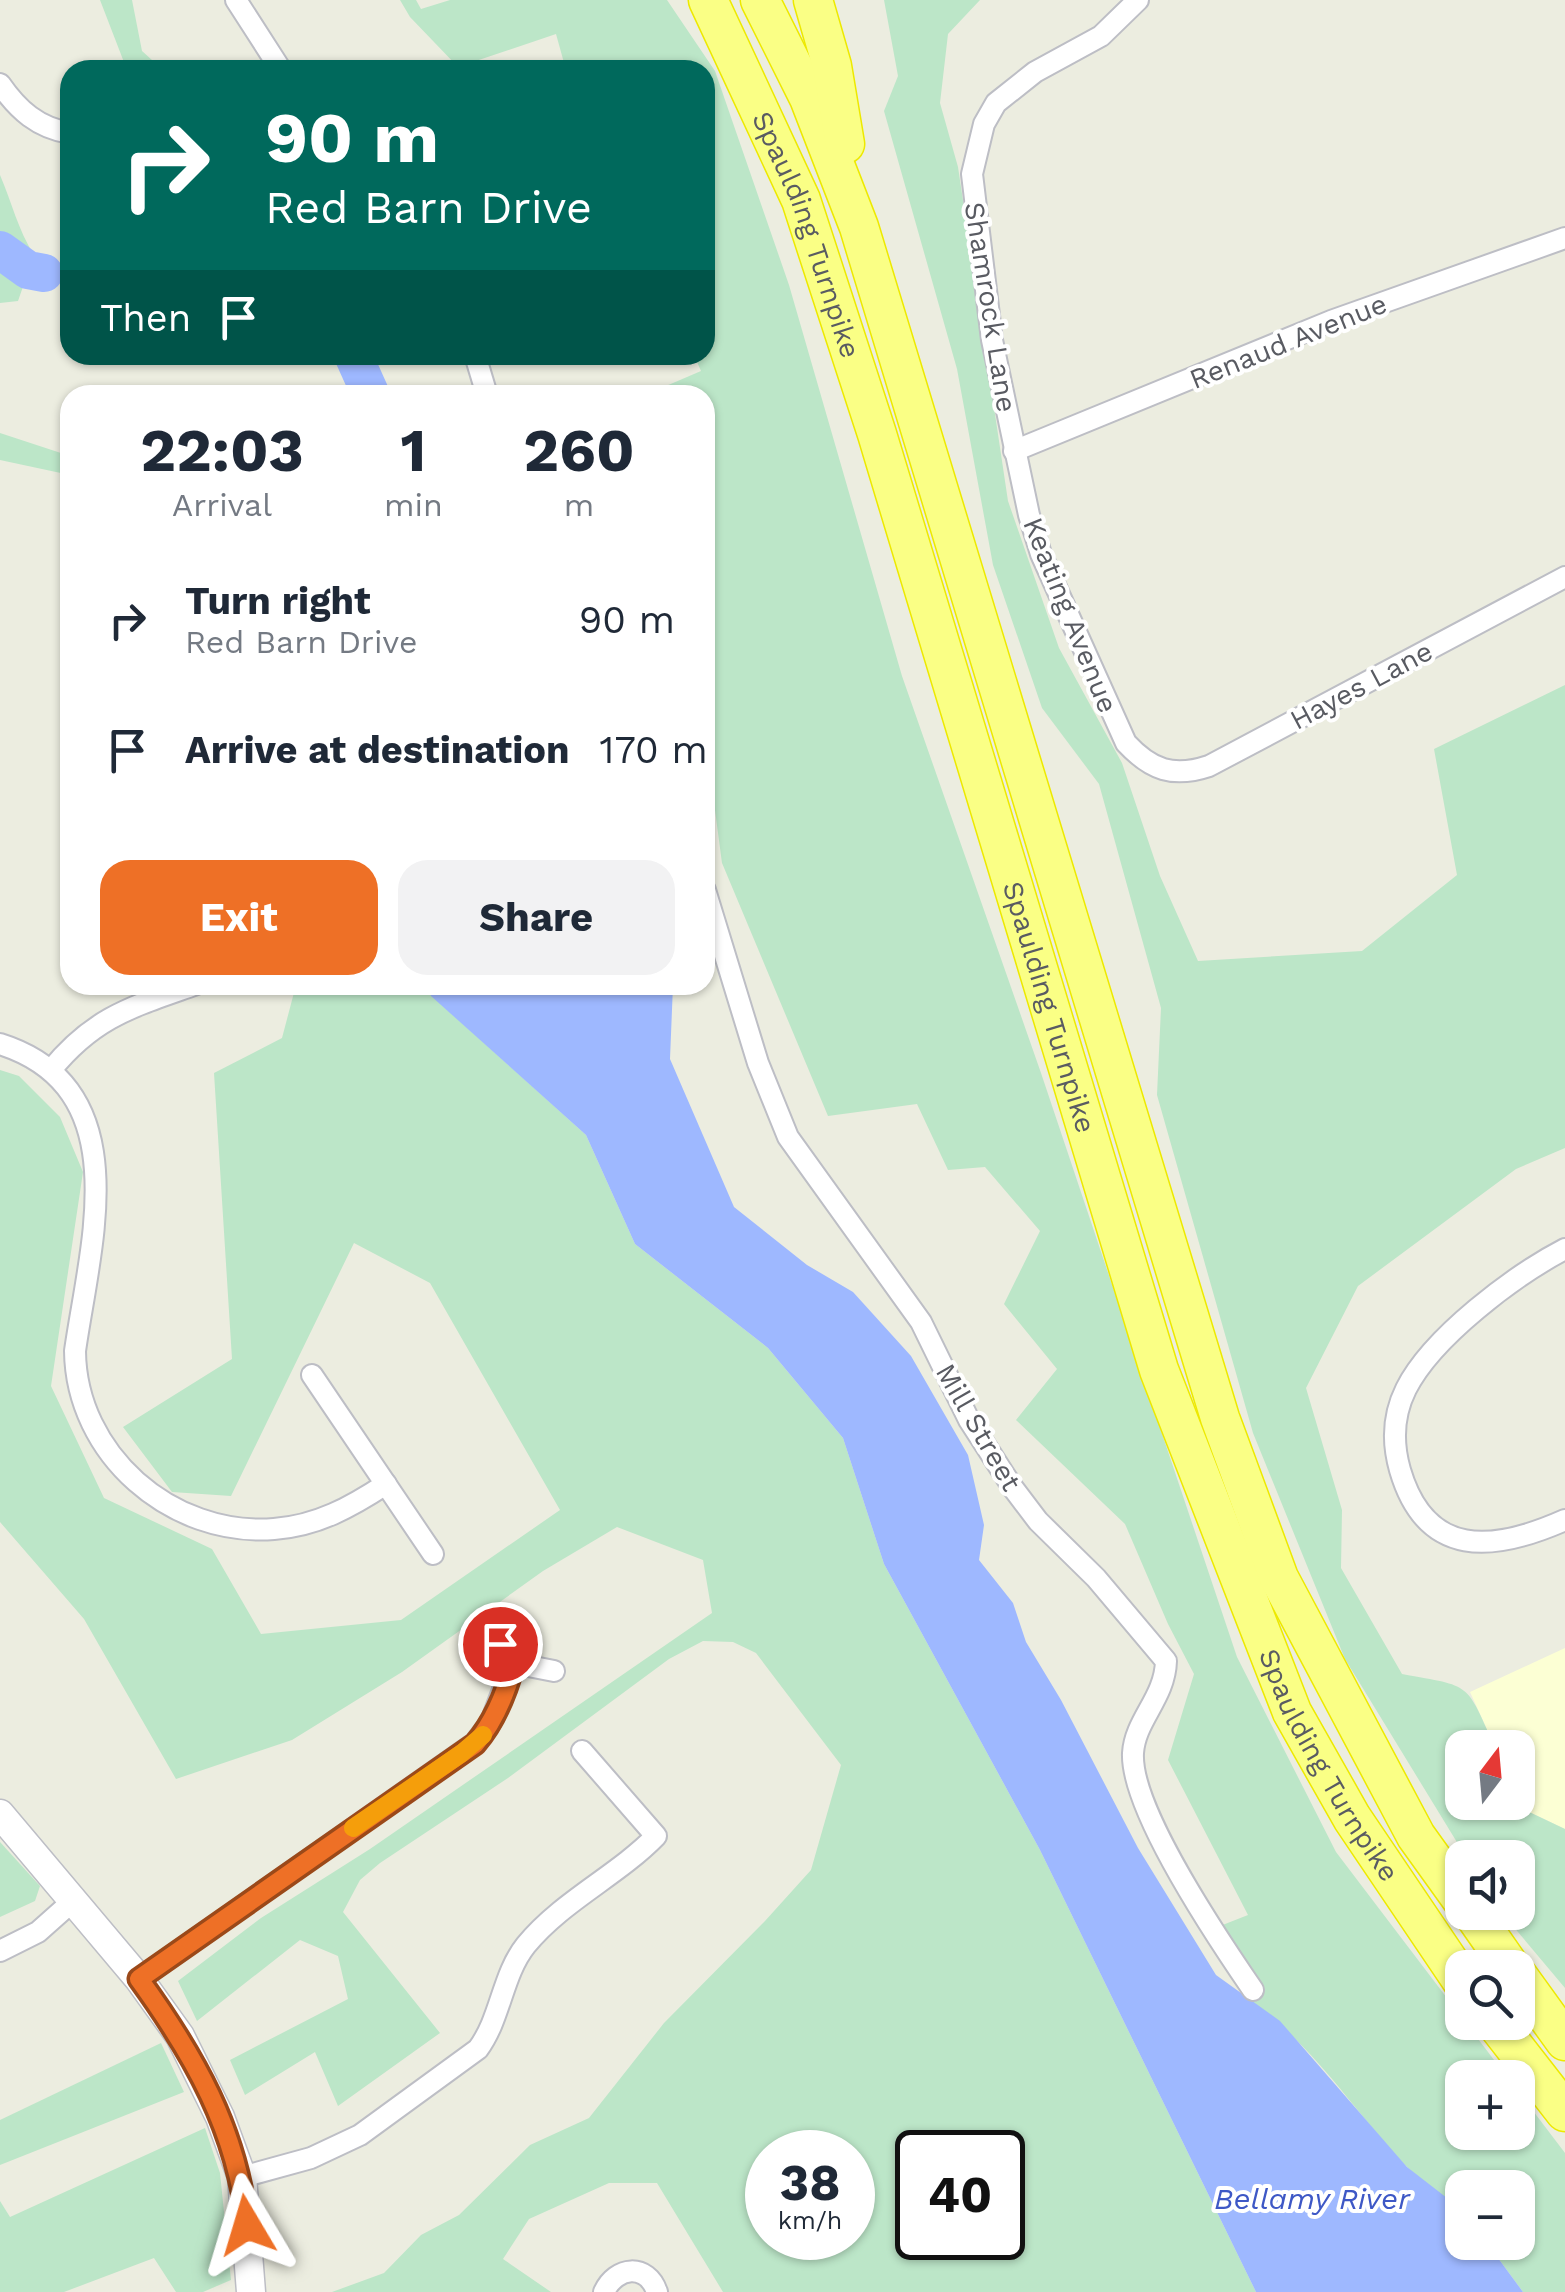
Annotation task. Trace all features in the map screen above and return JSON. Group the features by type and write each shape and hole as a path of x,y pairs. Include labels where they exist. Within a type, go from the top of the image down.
{"highway":[{"name":"Spaulding Turnpike","path":"708,0 802,200 1160,1370 1292,1712 1352,1818 1445,1956"},
{"name":"Spaulding Turnpike","path":"760,0 809,98 859,227 1203,1362 1261,1533 1279,1578 1416,1836 1445,1876"},
{"path":"813,0 832,66 859,227"},
{"path":"1535,2000 1565,2041"},
{"path":"1509,2040 1565,2112"}],"street":[{"path":"236,0 275,60"},
{"name":"Shamrock Lane","path":"1014,451 992,340 973,199 976,150 996,103 1013,87 1101,36 1138,0"},
{"path":"0,84 9,98 40,125 60,130"},
{"name":"Renaud Avenue","path":"1014,451 1331,320 1565,238"},
{"name":"Keating Avenue","path":"1014,451 1041,554 1078,640 1126,743 1151,766"},
{"name":"Hayes Lane","path":"1151,766 1177,773 1209,766 1565,577"},
{"name":"Mill Street","path":"715,923 758,1063 788,1136 920,1322 969,1420 1012,1488 1166,1661 1162,1690 1133,1751 1138,1786 1192,1895 1253,1990"},
{"path":"51,1070 72,1044 109,1017 167,995"},
{"path":"0,1044 51,1070 80,1108 95,1150 97,1194 74,1351 75,1370 90,1424 117,1466 138,1485 182,1510 252,1528 274,1529 343,1513 386,1484"},
{"path":"1565,1248 1525,1272 1447,1337 1408,1385 1398,1406 1394,1430 1395,1452 1406,1490 1421,1517 1442,1534 1466,1541 1493,1542 1516,1539 1565,1520"},
{"path":"312,1375 433,1554"},
{"path":"492,1634 514,1663 554,1671"},
{"path":"139,1979 475,1744 492,1722 514,1663"},
{"path":"242,2177 311,2158 360,2135 478,2050 488,2035 512,1971 531,1939 656,1836 582,1751"},
{"path":"0,1814 139,1979 180,2036 220,2117 242,2177 251,2292"},
{"path":"0,1951 38,1932 74,1900"},
{"path":"604,2292 614,2276 627,2272 641,2273 653,2280 658,2292"}],"shaded area":[{"path":"100,0 132,0 142,51 152,60 123,60"},
{"path":"400,0 416,0 421,9 450,0 667,0 708,60 563,60 556,34 479,60 451,60 410,17"},
{"path":"884,0 980,0 948,34 940,103 958,167 1008,501 1059,648 1122,763 1160,876 1198,961 1362,951 1457,875 1434,749 1565,685 1565,1148 1516,1169 1358,1286 1306,1388 1342,1510 1341,1568 1402,1674 1455,1685 1471,1698 1487,1730 1445,1730 1445,1820 1535,1820 1535,1815 1565,1829 1565,1988 1516,1930 1535,1930 1535,1840 1456,1840 1345,1659 1253,1433 1157,1095 1161,1008 1099,784 1042,708 993,565 957,369 884,111 898,76"},
{"path":"715,71 789,285 902,676 1041,1073 1237,1657 1336,1852 1445,1995 1445,2040 1479,2040 1494,2060 1445,2060 1445,2150 1535,2150 1535,2113 1565,2153 1565,2292 1523,2292 1499,2260 1535,2260 1535,2170 1445,2170 1445,2200 1404,2164 1292,2036 1248,2001 1262,1995 1220,1926 1248,1915 1168,1760 1194,1674 1125,1524 1016,1420 1057,1369 1004,1304 1040,1231 985,1167 948,1170 917,1104 828,1116 722,863 715,810 715,385 668,385 701,371 698,365 715,365"},
{"path":"0,175 34,255 18,301 0,303"},
{"path":"0,433 60,453 60,473 0,460"},
{"path":"293,995 431,995 586,1135 635,1244 768,1348 843,1438 884,1564 1040,1850 1256,2292 723,2292 657,2183 609,2183 529,2219 503,2259 551,2292 332,2292 384,2273 421,2235 459,2215 530,2145 589,2118 664,2023 811,1870 841,1765 756,1653 733,1642 703,1641 669,1659 508,1778 360,1880 343,1912 440,2033 338,2106 315,2052 245,2095 230,2060 348,1999 338,1956 300,1940 197,2021 178,1981 261,1918 370,1849 712,1613 703,1560 617,1527 543,1571 402,1672 292,1740 176,1779 84,1619 0,1522 0,1070 19,1076 60,1117 83,1172 51,1386 104,1498 212,1549 261,1634 401,1620 560,1510 430,1283 354,1243 231,1496 172,1492 123,1427 232,1359 214,1073 282,1038"},
{"path":"1565,1648 1565,1829 1535,1815 1535,1730 1487,1730 1470,1692"},
{"path":"0,1842 40,1886 35,1901 0,1917"},
{"path":"161,2043 184,2092 0,2165 0,2120"},
{"path":"205,2128 220,2173 231,2280 203,2292 176,2292 154,2258 64,2292 0,2292 0,2201 10,2217"}],"water":[{"name":"Bellamy River","path":"430,995 673,995 670,1059 734,1207 807,1265 853,1292 911,1356 968,1455 984,1525 979,1560 1013,1603 1026,1642 1061,1700 1138,1848 1216,1975 1280,2021 1407,2167 1445,2196 1445,2260 1499,2260 1523,2292 1256,2292 1040,1850 884,1564 843,1438 768,1348 635,1244 586,1135"}],"waterway":[{"name":"Bellamy River","path":"0,250 28,270 44,273"},
{"name":"Bellamy River","path":"358,365 366,385"}],"slow traffic":[{"path":"353,1828 483,1735"}],"route":[{"path":"247,2225 242,2177 220,2117 180,2036 139,1979 475,1744 492,1722 514,1663 500,1644"}]}
